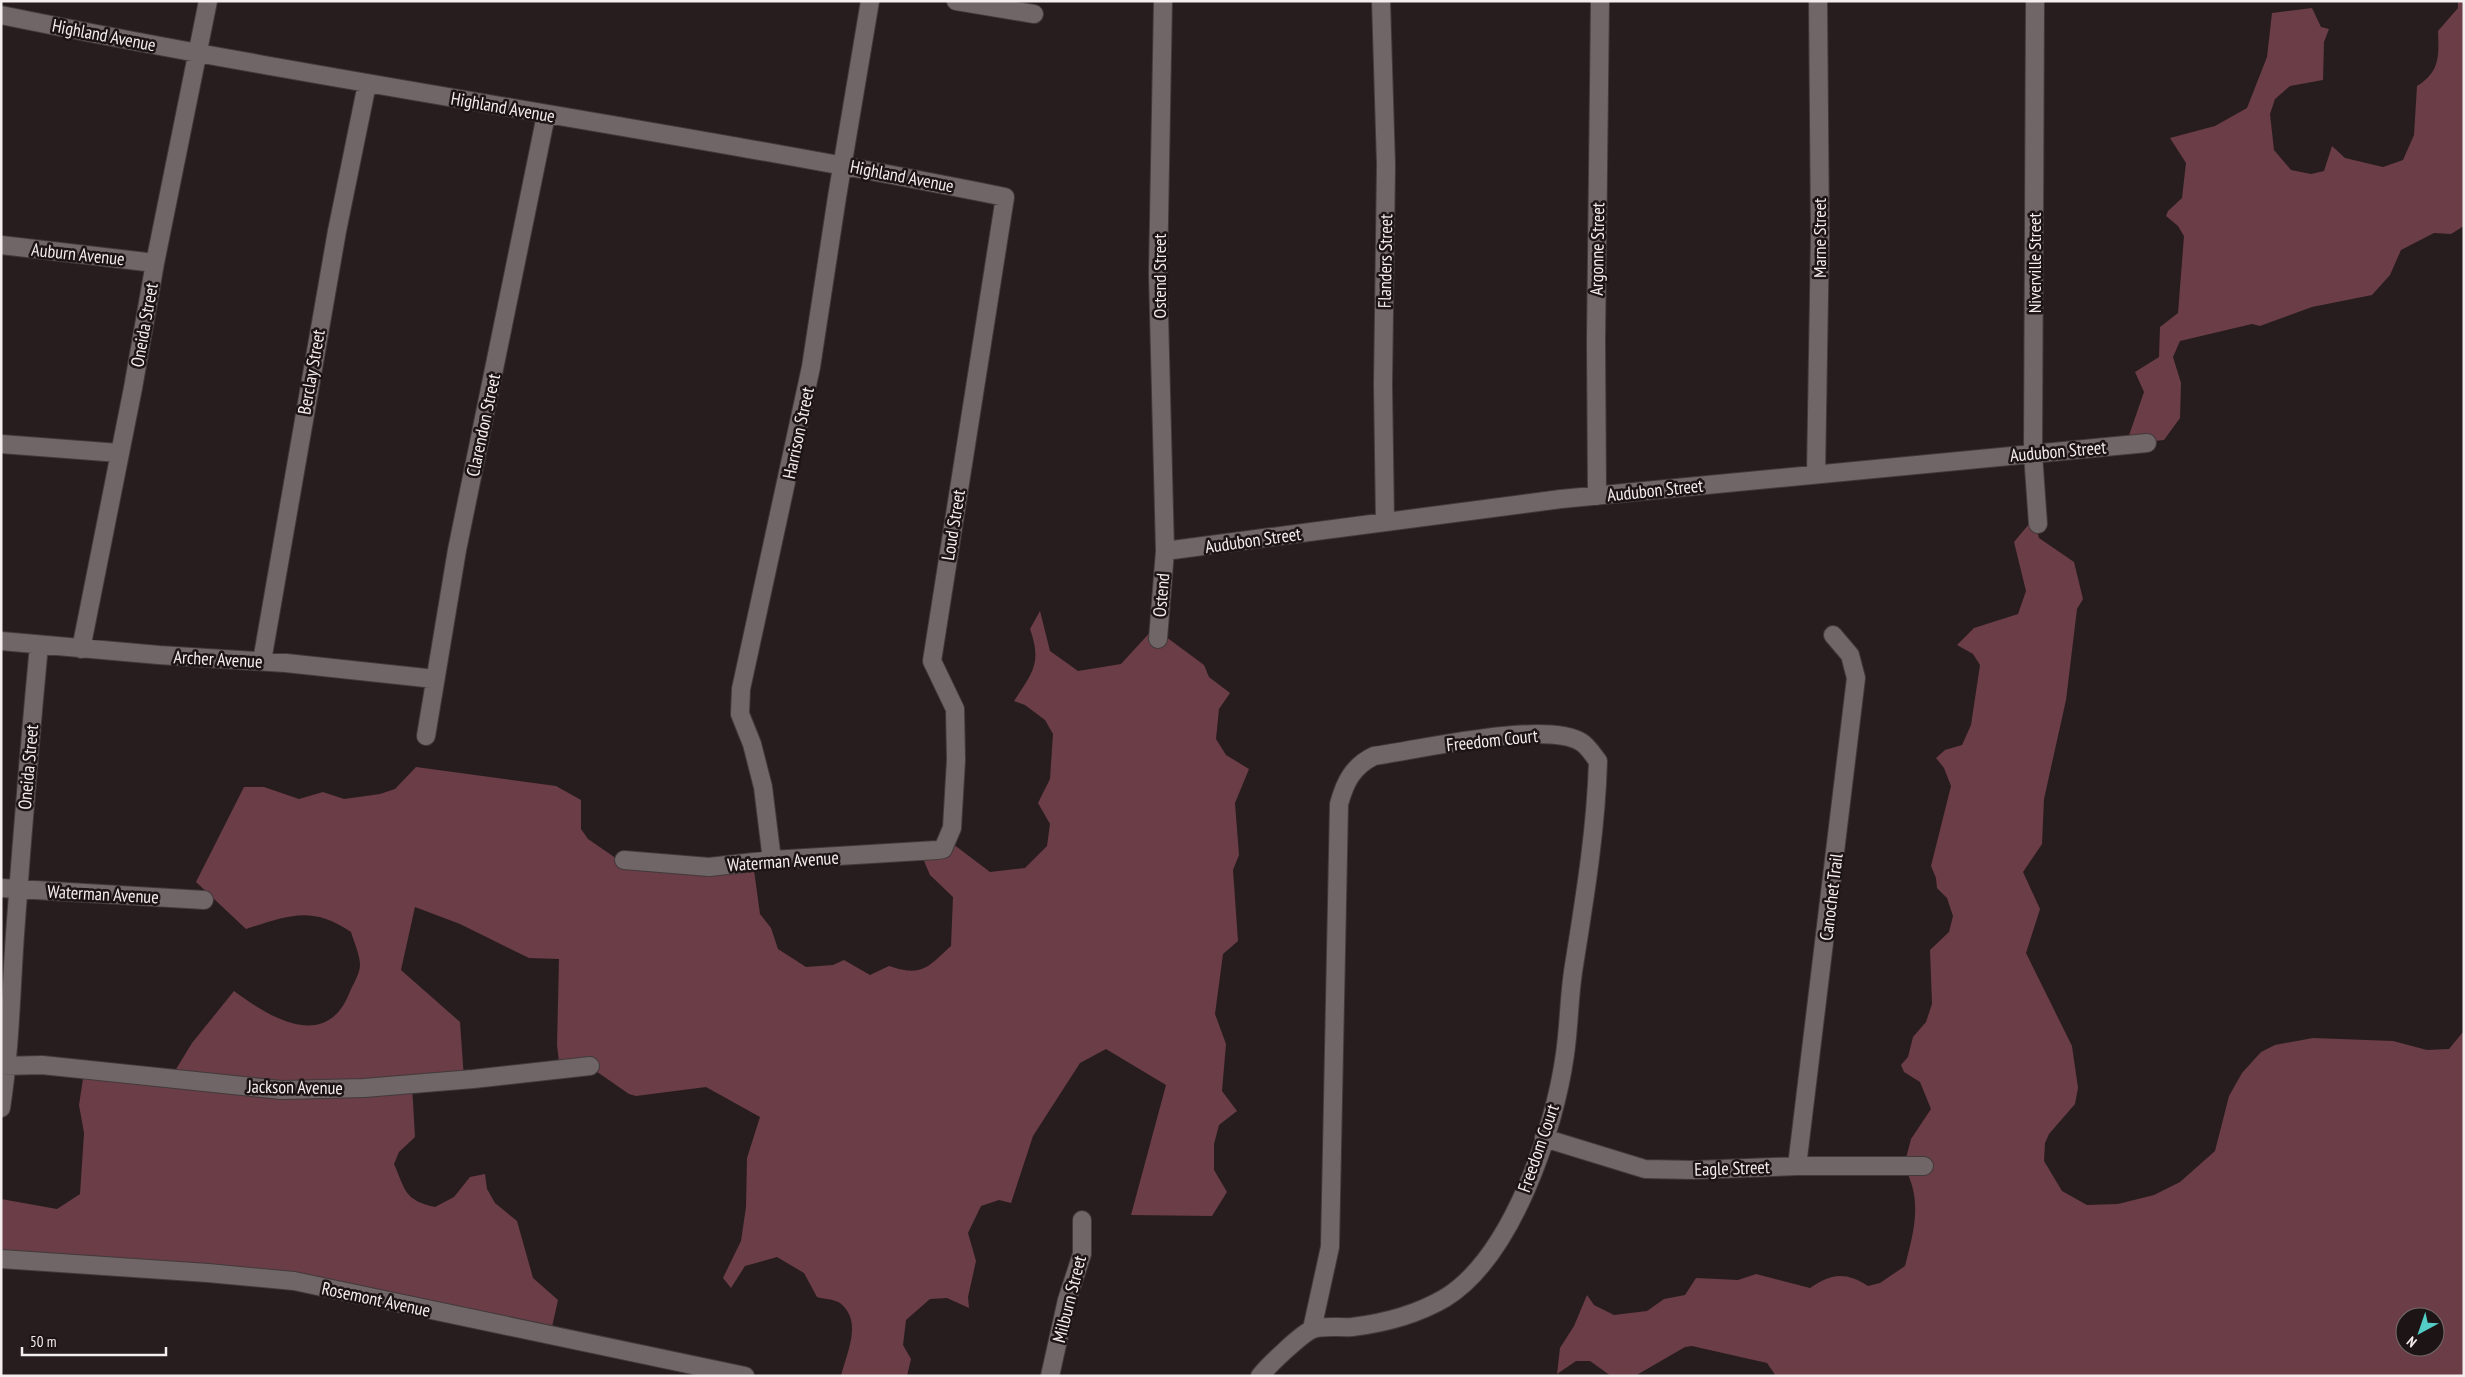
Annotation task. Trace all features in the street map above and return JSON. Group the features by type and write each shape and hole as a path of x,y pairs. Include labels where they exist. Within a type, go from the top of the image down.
{"street":[{"name":"Oneida Street","path":"82,649 119,453 134,388 155,263 208,1"},
{"name":"Harrison Street","path":"772,860 763,788 752,744 740,714 741,689 811,367 870,1"},
{"path":"956,1 1034,14"},
{"name":"Ostend Street","path":"1163,1 1158,274 1165,551"},
{"name":"Flanders Street","path":"1381,1 1386,165 1383,385 1385,522"},
{"name":"Argonne Street","path":"1597,496 1596,341 1600,1"},
{"name":"Marne Street","path":"1816,474 1820,236 1818,1"},
{"name":"Niverville Street","path":"2035,1 2033,454 2038,524"},
{"name":"Highland Avenue","path":"1,15 367,84 843,164 1005,197"},
{"name":"Berclay Street","path":"262,661 326,289 367,84"},
{"name":"Clarendon Street","path":"426,736 458,550 546,115"},
{"name":"Loud Street","path":"943,849 952,828 956,760 955,709 932,661 1005,197"},
{"name":"Auburn Avenue","path":"1,245 155,263"},
{"name":"Audubon Street","path":"1165,551 1597,496 2147,443"},
{"path":"1,444 119,453"},
{"name":"Ostend","path":"1158,639 1165,551"},
{"name":"Canochet Trail","path":"1797,1166 1856,678 1850,654 1833,635"},
{"name":"Archer Avenue","path":"1,641 82,649 262,661 435,679"},
{"name":"Oneida Street","path":"1,1108 10,888 39,645"},
{"name":"Freedom Court","path":"1524,733 1563,735 1580,741 1598,762 1597,797 1590,856 1571,990 1565,1054 1559,1087 1544,1138 1525,1190 1495,1248 1469,1279 1434,1304 1394,1320 1353,1327 1312,1329 1330,1247 1339,804 1344,783 1362,762 1374,756 1524,733"},
{"name":"Waterman Avenue","path":"624,860 709,866 943,849"},
{"name":"Waterman Avenue","path":"10,888 204,900"},
{"name":"Jackson Avenue","path":"4,1066 42,1065 281,1090 364,1088 453,1081 590,1066"},
{"name":"Eagle Street","path":"1544,1138 1645,1169 1694,1170 1797,1166 1924,1166"},
{"name":"Milburn Street","path":"1050,1376 1067,1300 1082,1254 1082,1220"},
{"name":"Rosemont Avenue","path":"1,1259 208,1273 294,1282 745,1376"},
{"path":"1260,1376 1279,1354 1312,1329"}],"shaded area":[{"path":"2458,1 2464,1 2464,226 2451,234 2434,233 2401,250 2390,275 2372,295 2312,307 2260,326 2252,324 2180,341 2173,357 2181,383 2180,418 2164,440 2126,444 2144,392 2135,372 2159,357 2160,327 2178,313 2184,236 2178,226 2166,216 2168,211 2182,198 2186,163 2170,138 2215,126 2247,108 2267,57 2272,13 2312,8 2321,27 2329,29 2324,42 2323,80 2290,86 2275,99 2270,114 2274,150 2291,170 2311,174 2324,171 2332,146 2345,158 2383,167 2403,160 2414,135 2417,86 2425,81 2434,69 2438,56 2438,31 2458,8"},
{"path":"2034,518 2039,538 2074,562 2083,599 2077,609 2066,700 2044,799 2042,844 2023,872 2040,909 2026,953 2072,1046 2078,1088 2075,1104 2049,1134 2045,1143 2044,1161 2062,1191 2087,1205 2118,1204 2154,1195 2180,1182 2215,1151 2229,1096 2242,1073 2261,1052 2275,1045 2313,1038 2393,1041 2427,1050 2449,1049 2463,1032 2464,1026 2464,1376 1776,1376 1767,1363 1692,1346 1685,1347 1635,1376 1611,1376 1590,1361 1576,1361 1557,1374 1560,1348 1574,1326 1587,1295 1594,1305 1614,1315 1647,1311 1664,1299 1685,1295 1696,1278 1738,1280 1756,1274 1810,1288 1825,1279 1839,1276 1853,1278 1868,1286 1880,1283 1905,1266 1914,1228 1915,1204 1910,1179 1904,1166 1911,1139 1931,1109 1920,1082 1904,1072 1901,1065 1908,1057 1913,1037 1926,1022 1932,1004 1930,950 1949,932 1953,916 1947,898 1937,888 1936,878 1931,866 1951,786 1944,768 1936,758 1945,750 1962,745 1971,725 1980,665 1973,654 1957,645 1974,628 2018,614 2026,591 2014,542"},
{"path":"1040,611 1050,651 1078,671 1121,664 1154,628 1204,665 1209,677 1230,693 1219,709 1216,739 1226,755 1249,769 1235,803 1239,855 1233,870 1238,941 1223,954 1215,1014 1226,1044 1222,1091 1237,1111 1219,1125 1214,1144 1214,1170 1227,1192 1212,1216 1131,1215 1166,1085 1106,1049 1080,1063 1033,1136 1011,1203 999,1200 981,1206 968,1233 976,1261 968,1297 969,1308 947,1298 930,1299 906,1320 903,1345 911,1359 907,1376 841,1376 851,1337 851,1319 847,1310 840,1303 817,1297 804,1273 777,1257 745,1266 731,1288 723,1278 741,1241 746,1207 747,1158 760,1117 706,1087 636,1096 629,1094 590,1067 560,1070 557,1045 559,959 529,958 460,924 415,907 401,970 460,1022 464,1079 412,1085 415,1137 399,1152 394,1164 407,1193 417,1201 435,1207 454,1197 470,1177 485,1174 487,1189 495,1203 517,1221 533,1278 558,1300 550,1336 291,1281 1,1261 1,1199 57,1209 80,1194 84,1133 79,1105 84,1072 170,1079 192,1043 234,991 263,1011 279,1019 296,1024 311,1025 326,1022 339,1012 349,994 360,969 360,961 351,932 324,918 311,916 287,917 246,929 196,882 244,787 264,787 299,799 323,792 344,799 380,794 395,789 416,767 556,786 581,800 581,829 588,839 620,861 753,863 760,914 771,928 778,949 806,967 833,965 844,960 870,975 889,966 909,971 917,970 930,965 951,946 953,897 930,875 921,854 949,841 990,872 1025,868 1047,846 1050,824 1038,803 1050,779 1053,734 1045,720 1025,705 1014,701 1034,667 1034,641 1030,629"}]}
